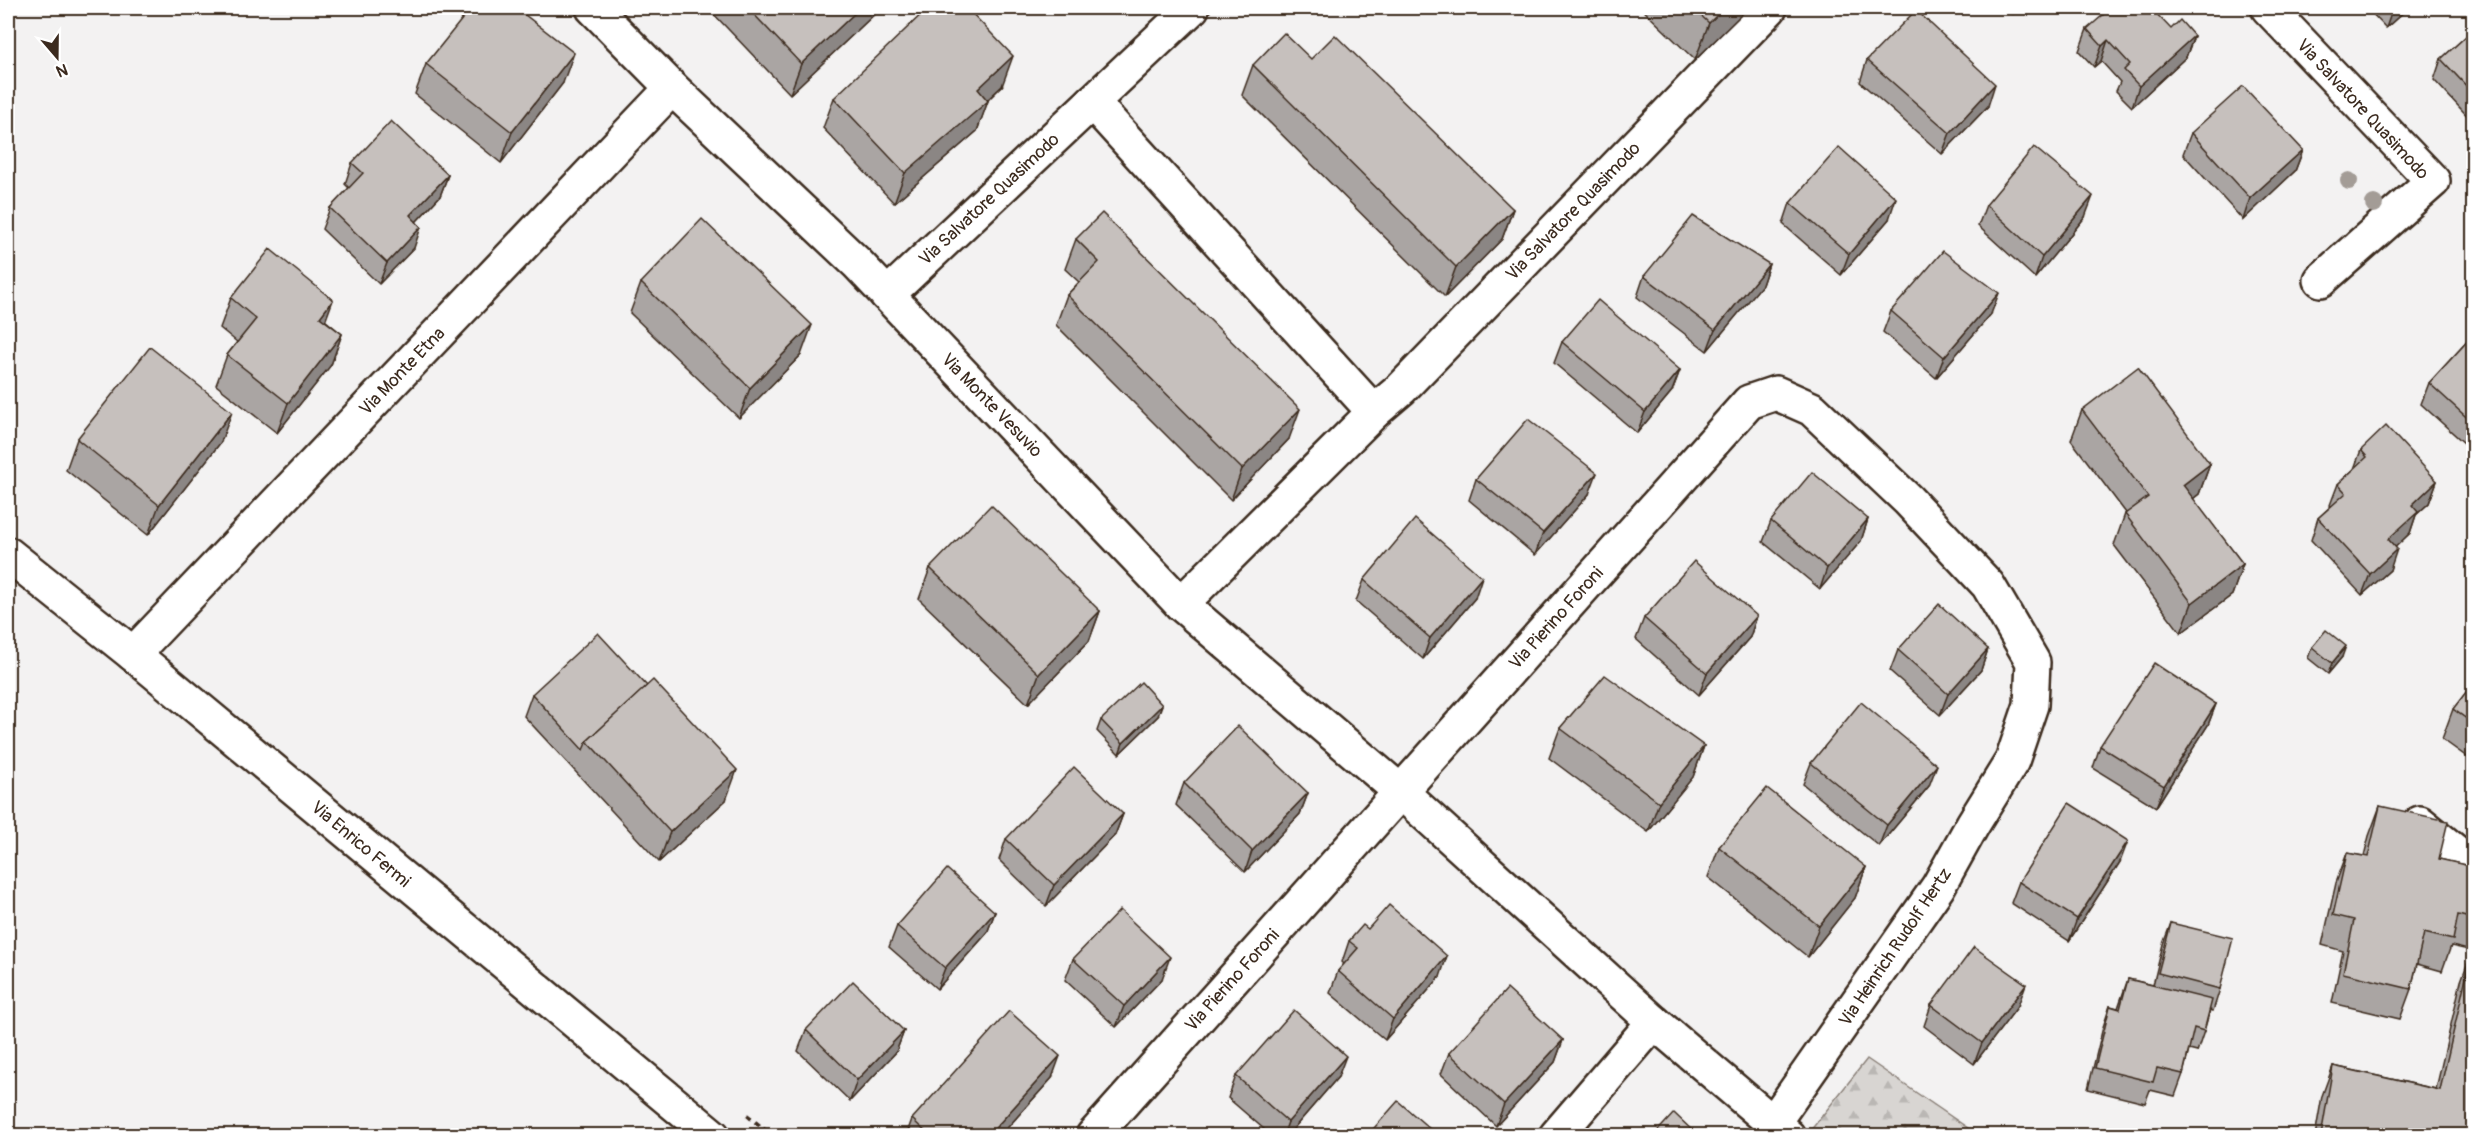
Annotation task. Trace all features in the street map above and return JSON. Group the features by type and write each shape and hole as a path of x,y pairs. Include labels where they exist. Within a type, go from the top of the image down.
{"street":[{"name":"Via Monte Vesuvio","path":"593,8 672,88 857,263 1181,604 1401,792"},
{"name":"Via Salvatore Quasimodo","path":"886,295 1192,8"},
{"name":"Via Salvatore Quasimodo","path":"1181,604 1374,412 1401,389 1770,8"},
{"name":"Via Salvatore Quasimodo","path":"2268,8 2433,181 2321,280"},
{"name":"Via Monte Etna","path":"133,654 672,88"},
{"path":"1092,102 1374,412"},
{"name":"Via Pierino Foroni","path":"1093,1136 1749,402 1776,393 1812,409 1908,500 1988,585 2033,662"},
{"name":"Via Enrico Fermi","path":"8,554 133,654 713,1136"},
{"name":"Via Heinrich Rudolf Hertz","path":"1401,792 1654,1022 1780,1129 1938,887 2012,761 2031,705 2033,662"},
{"path":"2420,823 2474,867"},
{"path":"1556,1136 1654,1022"}],"green space":[{"path":"1867,1059 1978,1135 1807,1135"}],"building":[{"path":"471,8 516,8 574,53 512,132 426,64"},
{"path":"748,8 860,8 801,64"},
{"path":"928,8 967,8 1013,56 978,89 988,101 905,173 834,98"},
{"path":"1693,8 1724,8 1709,23"},
{"path":"2111,8 2151,8 2171,29 2180,20 2194,36 2139,86 2124,70 2130,64 2108,40 2102,46 2087,29"},
{"path":"1916,10 1995,84 1950,133 1867,60"},
{"path":"2474,29 2474,94 2441,59"},
{"path":"1284,33 1311,59 1335,35 1513,209 1456,267 1253,65"},
{"path":"2243,86 2303,150 2250,198 2191,133"},
{"path":"391,121 448,175 410,215 421,227 387,263 330,208 363,173 352,163"},
{"path":"1839,147 1896,198 1849,254 1790,203"},
{"path":"2034,147 2093,196 2042,257 1986,205"},
{"path":"1102,213 1300,409 1242,469 1067,295 1099,262 1076,239"},
{"path":"1693,216 1769,264 1715,330 1644,276"},
{"path":"702,219 812,325 750,388 641,283"},
{"path":"270,249 333,300 320,317 342,334 288,403 227,355 256,319 231,298"},
{"path":"1943,251 1999,293 1944,357 1891,311"},
{"path":"1598,300 1680,370 1645,412 1562,342"},
{"path":"2474,334 2474,424 2429,383"},
{"path":"150,347 232,412 159,505 77,439"},
{"path":"2138,367 2210,464 2183,485 2243,564 2192,603 2125,514 2148,497 2082,410"},
{"path":"1528,419 1597,473 1543,533 1476,479"},
{"path":"2386,426 2437,481 2412,505 2418,512 2388,539 2397,549 2370,574 2318,518 2346,493 2338,484 2367,457 2361,450"},
{"path":"1812,472 1868,519 1827,568 1771,521"},
{"path":"991,505 1100,611 1039,674 930,568"},
{"path":"1415,519 1482,577 1430,638 1364,580"},
{"path":"1694,561 1757,616 1707,673 1644,618"},
{"path":"1939,604 1988,649 1948,694 1898,650"},
{"path":"2326,630 2346,646 2332,663 2312,647"},
{"path":"598,633 647,686 587,741 583,750 532,694"},
{"path":"2154,663 2216,704 2164,786 2100,746"},
{"path":"1605,675 1704,746 1659,802 1560,728"},
{"path":"653,680 737,770 670,832 587,741"},
{"path":"1141,682 1162,705 1123,743 1101,720"},
{"path":"2474,682 2474,724 2453,709"},
{"path":"1861,702 1937,765 1887,825 1811,763"},
{"path":"1238,726 1308,793 1252,851 1184,783"},
{"path":"1074,767 1123,814 1054,885 1006,839"},
{"path":"1767,788 1866,867 1819,926 1719,847"},
{"path":"2069,803 2128,841 2077,919 2019,882"},
{"path":"2380,806 2448,821 2439,859 2474,867 2474,919 2458,915 2453,940 2424,933 2411,989 2343,973 2354,920 2333,915 2347,853 2368,857"},
{"path":"947,869 995,912 945,968 897,926"},
{"path":"1389,905 1447,956 1393,1019 1338,971 1358,948 1349,941 1363,925 1368,929"},
{"path":"1120,910 1170,957 1124,1006 1073,959"},
{"path":"2171,923 2233,938 2220,989 2158,973"},
{"path":"1974,947 2026,984 1982,1043 1931,1005"},
{"path":"2472,951 2474,951 2474,1125 2471,1136 2321,1136 2333,1066 2440,1090"},
{"path":"2128,979 2212,1000 2204,1031 2194,1028 2183,1074 2157,1068 2153,1082 2095,1068 2110,1006 2120,1009"},
{"path":"853,981 904,1031 857,1080 806,1030"},
{"path":"1507,989 1563,1040 1504,1104 1449,1053"},
{"path":"1294,1010 1346,1056 1288,1122 1236,1076"},
{"path":"1009,1011 1060,1056 988,1136 930,1136 912,1119"},
{"path":"1398,1101 1438,1136 1367,1136"},
{"path":"1674,1113 1698,1136 1653,1136"},
{"path":"1190,1130 1197,1136 1185,1136"}]}
